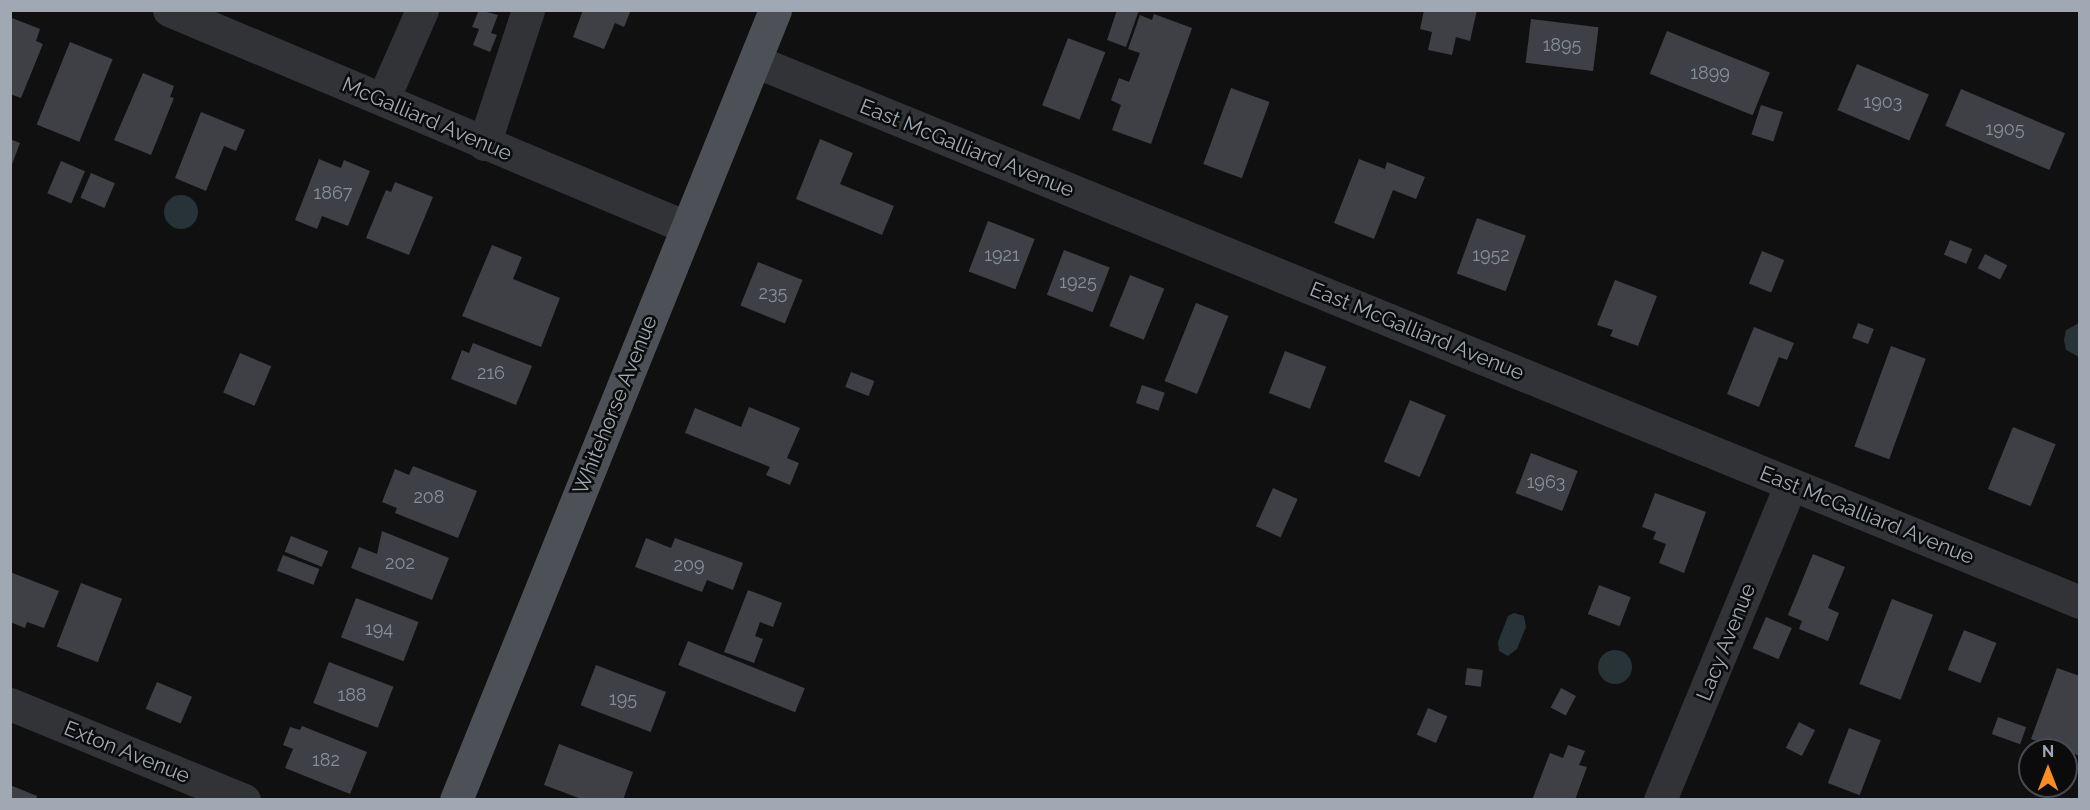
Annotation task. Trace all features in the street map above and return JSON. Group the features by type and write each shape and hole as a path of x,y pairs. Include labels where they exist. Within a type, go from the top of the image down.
{"main road":[{"name":"Whitehorse Avenue","path":"456,800 686,227 776,10"}],"street":[{"name":"McGalliard Avenue","path":"169,10 686,227"},
{"path":"383,99 422,10"},
{"path":"484,144 528,10"},
{"name":"East McGalliard Avenue","path":"755,60 2079,602"},
{"name":"Lacy Avenue","path":"1660,800 1791,483"},
{"name":"Exton Avenue","path":"10,704 234,798"}],"shaded area":[{"path":"181,195 193,200 198,212 193,224 181,229 169,224 164,212 169,200"},
{"path":"2079,323 2079,357 2066,350 2064,340 2066,330"},
{"path":"1514,613 1524,616 1526,627 1517,649 1508,656 1499,651 1498,642 1508,616"},
{"path":"1615,650 1627,655 1632,667 1627,679 1615,684 1603,679 1598,667 1603,655"}],"building":[{"path":"479,10 498,15 491,33 497,35 490,52 473,45 479,29 472,27"},
{"path":"583,10 631,10 624,27 615,23 604,49 573,37"},
{"path":"1117,10 1139,10 1126,47 1107,40"},
{"path":"1424,10 1477,10 1470,41 1456,37 1452,55 1428,50 1432,32 1420,29"},
{"path":"1154,14 1192,28 1151,144 1112,130 1121,105 1111,100 1119,78 1129,82 1140,53 1128,49 1140,15 1152,20"},
{"path":"12,18 40,29 36,41 43,44 21,98 10,94"},
{"path":"1531,19 1598,27 1593,71 1526,63"},
{"path":"1667,31 1770,73 1753,115 1650,74"},
{"path":"1068,38 1105,52 1080,120 1042,105"},
{"path":"70,42 113,59 79,142 37,125"},
{"path":"1857,64 1929,94 1909,141 1837,110"},
{"path":"143,73 174,86 170,97 174,98 151,155 114,140"},
{"path":"1231,88 1270,102 1242,178 1203,164"},
{"path":"1961,89 2065,133 2049,170 1945,126"},
{"path":"1761,105 1783,112 1773,142 1751,134"},
{"path":"201,112 245,130 236,151 224,146 206,191 175,178"},
{"path":"10,139 20,143 11,167 10,167"},
{"path":"820,139 853,153 840,184 894,206 882,235 796,199"},
{"path":"319,159 341,168 344,160 370,171 348,226 322,216 317,229 295,220"},
{"path":"1359,159 1385,169 1387,162 1425,177 1416,199 1393,190 1374,239 1334,223"},
{"path":"61,161 85,171 71,203 47,193"},
{"path":"91,173 115,183 104,208 80,198"},
{"path":"395,182 433,197 409,255 366,238 386,190 391,192"},
{"path":"1477,218 1526,236 1506,291 1457,273"},
{"path":"988,221 1035,239 1015,289 969,271"},
{"path":"1950,240 1972,249 1966,264 1944,255"},
{"path":"492,245 522,257 513,279 560,298 541,347 462,316"},
{"path":"1064,250 1110,268 1093,312 1047,295"},
{"path":"1762,251 1784,260 1771,292 1749,283"},
{"path":"1985,254 2007,265 2000,280 1978,268"},
{"path":"758,262 803,280 785,324 740,306"},
{"path":"1130,275 1164,289 1144,340 1109,326"},
{"path":"1615,280 1657,296 1638,346 1610,336 1613,330 1597,325"},
{"path":"1196,303 1228,316 1197,394 1165,381"},
{"path":"1858,323 1874,329 1868,344 1852,338"},
{"path":"1754,327 1794,343 1787,360 1779,357 1759,407 1727,394"},
{"path":"473,343 532,366 516,405 451,379 462,350 469,353"},
{"path":"1891,346 1926,359 1889,459 1854,447"},
{"path":"1285,351 1326,367 1310,409 1269,393"},
{"path":"240,353 271,366 254,406 223,393"},
{"path":"851,372 874,381 869,396 845,387"},
{"path":"1142,385 1165,393 1159,411 1136,403"},
{"path":"1410,400 1446,415 1420,477 1384,462"},
{"path":"749,407 800,428 787,458 799,463 790,485 766,475 770,467 685,433 695,408 741,427"},
{"path":"2013,427 2056,444 2031,506 1988,489"},
{"path":"1531,453 1578,471 1562,511 1516,493"},
{"path":"413,466 477,491 458,538 395,513 397,508 382,502 395,469 409,475"},
{"path":"1273,488 1298,499 1281,537 1256,526"},
{"path":"1655,493 1706,512 1684,573 1659,563 1666,544 1653,539 1656,532 1642,527"},
{"path":"382,531 449,558 432,600 351,568 359,547 377,554"},
{"path":"291,536 328,551 322,567 285,552"},
{"path":"646,538 671,548 675,538 743,563 733,590 707,580 702,592 635,567"},
{"path":"1813,554 1845,567 1828,608 1839,613 1828,641 1799,629 1802,621 1788,615"},
{"path":"283,555 319,569 313,585 277,571"},
{"path":"10,572 59,591 44,628 27,622 25,628 10,622"},
{"path":"81,583 122,599 98,662 57,646"},
{"path":"1599,585 1631,597 1620,626 1588,614"},
{"path":"748,590 782,603 773,627 760,622 755,636 763,639 754,663 724,652"},
{"path":"356,598 419,622 403,661 341,637"},
{"path":"1892,599 1933,615 1900,700 1859,684"},
{"path":"1766,617 1792,628 1778,659 1753,648"},
{"path":"1964,630 1996,643 1980,683 1948,670"},
{"path":"688,641 805,688 795,712 678,665"},
{"path":"329,662 393,687 378,728 313,703"},
{"path":"596,665 666,692 651,732 581,705"},
{"path":"1467,668 1483,670 1481,687 1465,685"},
{"path":"2057,668 2080,676 2080,756 2078,755 2078,738 2031,738"},
{"path":"157,682 192,697 181,724 146,709"},
{"path":"1561,688 1576,696 1566,715 1551,707"},
{"path":"1428,708 1447,716 1436,743 1417,735"},
{"path":"1998,717 2026,727 2022,738 2018,738 2018,743 1992,734"},
{"path":"1799,722 1815,730 1802,756 1786,748"},
{"path":"302,726 367,752 350,794 285,768 293,749 283,745 290,727 300,730"},
{"path":"1849,728 1881,740 1860,795 1828,783"},
{"path":"559,744 633,772 623,800 584,800 544,785"},
{"path":"1568,745 1585,751 1579,765 1587,767 1575,800 1532,800 1550,753 1563,758"},
{"path":"10,785 37,796 36,800 10,800"}]}
